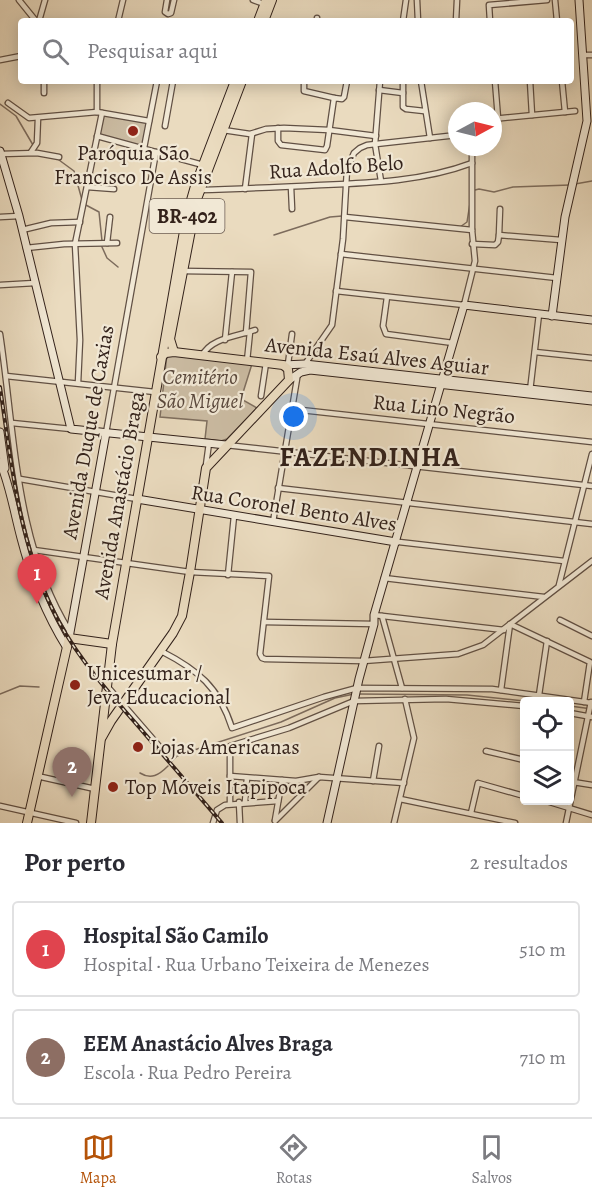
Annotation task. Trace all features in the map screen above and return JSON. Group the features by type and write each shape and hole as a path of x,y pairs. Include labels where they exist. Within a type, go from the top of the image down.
{"main road":[{"path":"259,18 267,1"},
{"path":"264,18 267,1"},
{"name":"Avenida Anastácio Braga","path":"174,352 170,342 190,204 234,84"},
{"name":"Avenida Anastácio Braga","path":"188,226 241,84"},
{"name":"Avenida Anastácio Braga","path":"91,823 112,644 161,357 180,271"},
{"name":"Avenida Esaú Alves Aguiar","path":"161,357 166,353 174,352 285,365"},
{"path":"206,468 289,380 289,372 285,365"},
{"name":"Avenida Anastácio Braga","path":"99,744 106,729 182,616 206,468"},
{"path":"70,635 112,644"},
{"name":"Avenida Duque de Caxias","path":"27,823 70,635"}],"street":[{"path":"19,0 35,18"},
{"path":"39,18 45,0"},
{"path":"119,18 123,0"},
{"path":"167,0 165,12 168,14 171,13 174,0"},
{"path":"253,0 267,1"},
{"path":"403,18 406,0"},
{"path":"417,0 418,18"},
{"path":"456,18 457,0"},
{"path":"490,18 489,5 546,0"},
{"path":"555,0 557,18"},
{"path":"552,316 561,240 572,185 590,121 587,110 588,55 579,0"},
{"path":"0,60 18,57"},
{"path":"44,84 44,93"},
{"path":"78,383 80,340 75,244 97,136 100,112 97,84"},
{"path":"144,148 157,84"},
{"path":"165,126 172,84"},
{"path":"304,84 303,90 334,98 344,98 346,84"},
{"path":"380,84 375,144 381,181"},
{"path":"403,84 404,108 424,111"},
{"path":"421,84 430,138"},
{"path":"495,84 495,102"},
{"path":"530,84 532,115"},
{"path":"562,84 565,112"},
{"path":"379,90 403,93"},
{"path":"278,128 278,141 281,145 325,150 334,98"},
{"path":"8,103 26,117 38,118 100,112 149,121"},
{"path":"502,117 574,111"},
{"path":"31,152 37,143 38,118"},
{"path":"223,130 252,134 278,128 329,130 376,136"},
{"path":"245,189 252,134"},
{"path":"97,136 203,165"},
{"path":"273,522 298,373 330,330 333,318 345,217 345,184 349,164 354,153 363,146 448,136"},
{"path":"59,157 31,152 1,152 71,429"},
{"name":"Avenida Duque de Caxias","path":"70,635 156,152"},
{"path":"327,823 363,661 378,616 437,392 442,382 474,269 472,156"},
{"name":"Rua Adolfo Belo","path":"200,190 345,184 426,177 472,163"},
{"path":"291,186 292,209"},
{"path":"87,187 114,189"},
{"path":"472,244 495,245 498,242 500,209"},
{"path":"0,217 19,216"},
{"path":"107,243 110,217"},
{"path":"345,217 472,230"},
{"path":"22,230 51,223 80,222"},
{"path":"499,235 561,240"},
{"path":"26,248 117,243"},
{"path":"341,254 557,278"},
{"path":"180,271 251,272 247,361"},
{"path":"225,340 232,272"},
{"path":"0,285 35,283"},
{"path":"336,291 592,320"},
{"path":"387,297 383,326 386,334 453,343"},
{"path":"530,392 539,314"},
{"path":"202,356 209,346 250,332"},
{"path":"0,334 20,479 34,550 49,594 70,635"},
{"path":"285,365 292,334"},
{"path":"535,352 592,358"},
{"path":"261,396 266,363"},
{"name":"Avenida Esaú Alves Aguiar","path":"285,365 305,364 592,401"},
{"name":"Avenida Esaú Alves Aguiar","path":"289,380 298,373 314,370 373,374"},
{"path":"6,376 155,392"},
{"name":"Avenida Esaú Alves Aguiar","path":"530,392 592,396"},
{"name":"Rua Lino Negrão","path":"292,409 592,442"},
{"path":"12,423 592,486"},
{"path":"0,432 3,476 34,582 50,619 67,648"},
{"path":"206,468 209,443"},
{"path":"559,585 592,454"},
{"name":"Rua Coronel Bento Alves","path":"20,479 397,542 564,561"},
{"path":"278,489 592,524"},
{"path":"228,574 234,516"},
{"path":"34,550 190,572 269,576 262,658 363,661 465,653 483,645 504,630 592,561"},
{"path":"386,579 544,597"},
{"path":"378,616 504,630"},
{"path":"378,616 402,688"},
{"path":"560,620 592,636"},
{"path":"264,622 374,624"},
{"path":"510,624 591,662 584,702"},
{"path":"501,690 510,624"},
{"path":"539,695 547,641"},
{"path":"160,651 187,665 208,683 223,704 232,728 357,688 501,690 592,702 590,716 574,767"},
{"path":"106,685 159,746"},
{"path":"394,823 414,738 405,699"},
{"path":"230,803 231,746 289,728 354,701 405,699 478,701 520,705"},
{"path":"574,714 590,716"},
{"path":"373,781 378,746"},
{"path":"486,751 520,759"},
{"path":"37,776 95,789"},
{"path":"230,776 302,781 320,777 404,783"},
{"path":"275,822 320,777"},
{"path":"240,823 247,778"},
{"path":"275,822 282,780"},
{"path":"574,782 592,785"},
{"path":"471,813 478,783 520,795"},
{"path":"400,799 515,823"},
{"path":"213,823 214,814 221,807 230,803 278,801"},
{"path":"560,805 592,814"},
{"path":"0,806 76,823"},
{"path":"566,823 569,807"}],"green space":[{"path":"102,113 149,121 144,148 97,136"},
{"name":"Cemitério São Miguel","path":"167,354 252,364 241,399 257,408 227,439 221,441 205,439 207,421 160,417"}],"waterway":[{"path":"0,104 16,116 33,145"},
{"path":"59,160 74,171 82,200"},
{"path":"575,184 592,181"},
{"path":"475,190 494,192 513,187 570,185"},
{"path":"460,227 467,222 470,203"},
{"path":"84,204 99,212 102,241"},
{"path":"274,235 330,217 342,216"},
{"path":"102,247 107,258 118,267"},
{"path":"0,694 20,686 39,687"},
{"path":"171,762 177,756 281,722 335,698 354,694"},
{"path":"359,694 467,695 520,701"},
{"path":"574,707 592,709"},
{"path":"140,773 155,776 168,766"}],"railway":[{"path":"0,387 12,470 23,525 39,578 58,620 98,679 222,823"}],"place":[{"name":"Paróquia São Francisco De Assis","path":"133,131"},
{"name":"Hospital São Camilo","path":"37,604"},
{"name":"Unicesumar / Jeva Educacional","path":"75,685"},
{"name":"Lojas Americanas","path":"138,747"},
{"name":"Top Móveis Itapipoca","path":"113,787"},
{"name":"EEM Anastácio Alves Braga","path":"72,797"}],"district":[{"name":"FAZENDINHA","path":"370,457"}]}
